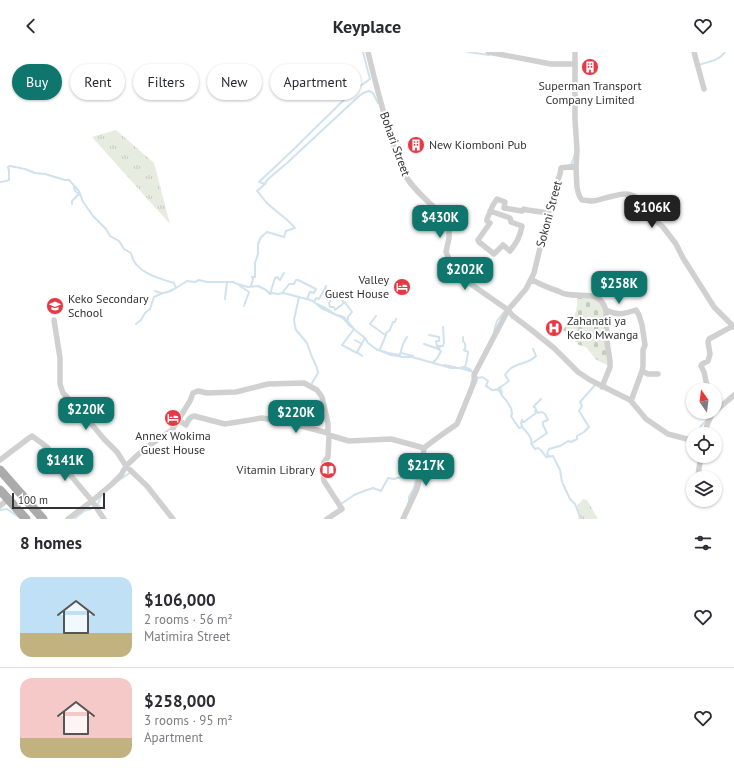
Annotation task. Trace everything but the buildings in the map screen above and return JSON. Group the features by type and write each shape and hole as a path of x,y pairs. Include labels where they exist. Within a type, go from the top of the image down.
{"main road":[{"path":"0,470 43,519"},
{"path":"0,490 26,519"}],"street":[{"name":"Bohari Street","path":"368,52 376,87 397,157 404,174 415,189 451,224 449,228 449,238 446,252 454,268 465,280 508,310"},
{"path":"488,52 551,64 575,64"},
{"path":"575,52 576,166 580,197 582,200 592,201 627,194 635,196 676,244 683,258 714,307 734,327 709,339 710,354 708,361 701,366 706,383"},
{"path":"694,52 704,90"},
{"name":"Sokoni Street","path":"424,448 457,424 475,380 474,375 508,310 523,293 536,269 561,168 576,166"},
{"path":"490,211 510,218 511,222 522,226 517,242 510,251 504,245 494,254 478,240 490,223 486,220 490,211 496,199 505,202 504,208 522,211 524,209 549,213"},
{"path":"531,280 566,294 595,297 604,302 606,310 607,342 610,367 602,387"},
{"path":"508,310 512,316 554,348 578,372 602,387 631,402 646,418 668,434 686,439"},
{"path":"606,310 615,314 636,310 639,315 645,345 643,350 642,371 631,402"},
{"path":"54,320 60,358 60,384 63,393 116,452 126,466 147,486 173,519"},
{"path":"642,371 648,374 658,374"},
{"path":"68,519 92,501 121,475 126,466 144,449 172,430 190,401 193,393 198,390 207,393 236,392 268,384 304,383 317,390 322,397 328,423 328,456 324,462 323,468 324,481 342,509 327,519"},
{"path":"722,405 734,395"},
{"path":"178,420 186,425 189,419 194,416 225,424 262,418 286,422 328,434 349,442 391,439 424,448 417,489 403,519"},
{"path":"0,460 32,436 47,447 92,501 104,519"},
{"path":"0,506 8,499"}],"green space":[{"path":"116,130 154,163 170,224 92,137"},
{"path":"584,296 593,298 602,303 606,317 609,366 597,360 588,349 579,345 563,330 575,315 577,298"},
{"path":"583,499 587,500 598,519 579,519 577,505"}],"waterway":[{"path":"265,184 259,182 352,92 370,79 363,52"},
{"path":"468,52 489,55"},
{"path":"698,65 716,59 725,52"},
{"path":"252,287 252,277 255,277 255,263 258,254 258,244 261,237 267,232 284,237 286,231 295,228 289,221 267,203 257,191 265,184 267,180 363,93 369,91 373,93 378,103"},
{"path":"571,165 575,154"},
{"path":"0,182 9,180 8,167 10,166 69,180 79,191 83,202 93,216 106,229 110,236 119,241 124,249 131,253 133,260 137,265 148,273 174,283 176,288 187,281 195,282 199,280 207,282 233,282 248,287 258,286 270,294 283,293 307,299 313,301 321,308 343,318 376,349 391,355 412,357 451,368 460,368 473,372"},
{"path":"72,204 72,201 79,194 75,191 74,187"},
{"path":"270,294 275,278 277,277 280,280 284,273"},
{"path":"283,293 289,284 294,284 296,280 298,280 316,289 314,293 310,292 307,299"},
{"path":"225,299 227,282"},
{"path":"240,286 249,292 244,306"},
{"path":"314,302 316,298 319,299 326,286"},
{"path":"136,324 150,309 154,297 176,288"},
{"path":"325,288 344,302 335,310"},
{"path":"155,291 163,293"},
{"path":"334,294 329,303 330,307 334,307 335,309"},
{"path":"299,297 294,320 296,330 307,343 317,368 318,373 312,383"},
{"path":"344,302 352,312 347,320"},
{"path":"318,304 333,313"},
{"path":"494,331 497,321 504,312"},
{"path":"337,315 344,317 354,329"},
{"path":"376,316 370,324 385,335"},
{"path":"377,350 380,349 386,333 390,330 396,319"},
{"path":"433,363 441,351 436,348 439,349 440,347 437,346 443,346 444,343 443,327"},
{"path":"354,329 342,345 357,353"},
{"path":"429,335 439,337 439,341 436,341 437,346"},
{"path":"400,354 407,337"},
{"path":"463,337 463,341 465,343 464,350 468,352 465,367"},
{"path":"362,356 357,352 365,338"},
{"path":"355,340 362,344"},
{"path":"424,344 436,348"},
{"path":"498,389 509,381 505,375 511,368 536,356 533,349"},
{"path":"382,351 400,355"},
{"path":"401,353 413,356"},
{"path":"444,365 455,367"},
{"path":"462,367 471,370"},
{"path":"472,385 471,383 473,376"},
{"path":"477,377 482,377 488,381 486,386 492,390 498,389 511,408 511,416 519,428 522,427 529,434 532,445 535,449 538,448 541,450 546,457 553,456 560,470 562,482"},
{"path":"549,456 547,454 549,449 577,439 577,436 589,427 579,411 582,406 580,402 596,384"},
{"path":"501,387 501,394"},
{"path":"534,407 541,399"},
{"path":"531,444 547,433 543,422 548,420 545,414 542,412 538,413 534,406"},
{"path":"521,427 522,420 524,422 536,413 535,411"},
{"path":"700,427 707,420"},
{"path":"118,481 131,472"},
{"path":"341,506 341,504 354,495 364,491 373,488 381,491 388,478 416,479"},
{"path":"409,502 409,497 414,488 416,479 419,478"},
{"path":"563,484 570,499 575,504 581,519"},
{"path":"99,506 98,504 101,496"},
{"path":"0,510 7,509 20,518"},
{"path":"74,519 84,511 91,509"}],"place":[{"name":"Superman Transport Company Limited","path":"590,67"},
{"name":"New Kiomboni Pub","path":"416,145"},
{"name":"Valley Guest House","path":"402,287"},
{"name":"Keko Secondary School","path":"55,306"},
{"name":"Zahanati ya Keko Mwanga","path":"554,328"},
{"name":"Annex Wokima Guest House","path":"173,418"},
{"name":"Vitamin Library","path":"328,470"}]}
